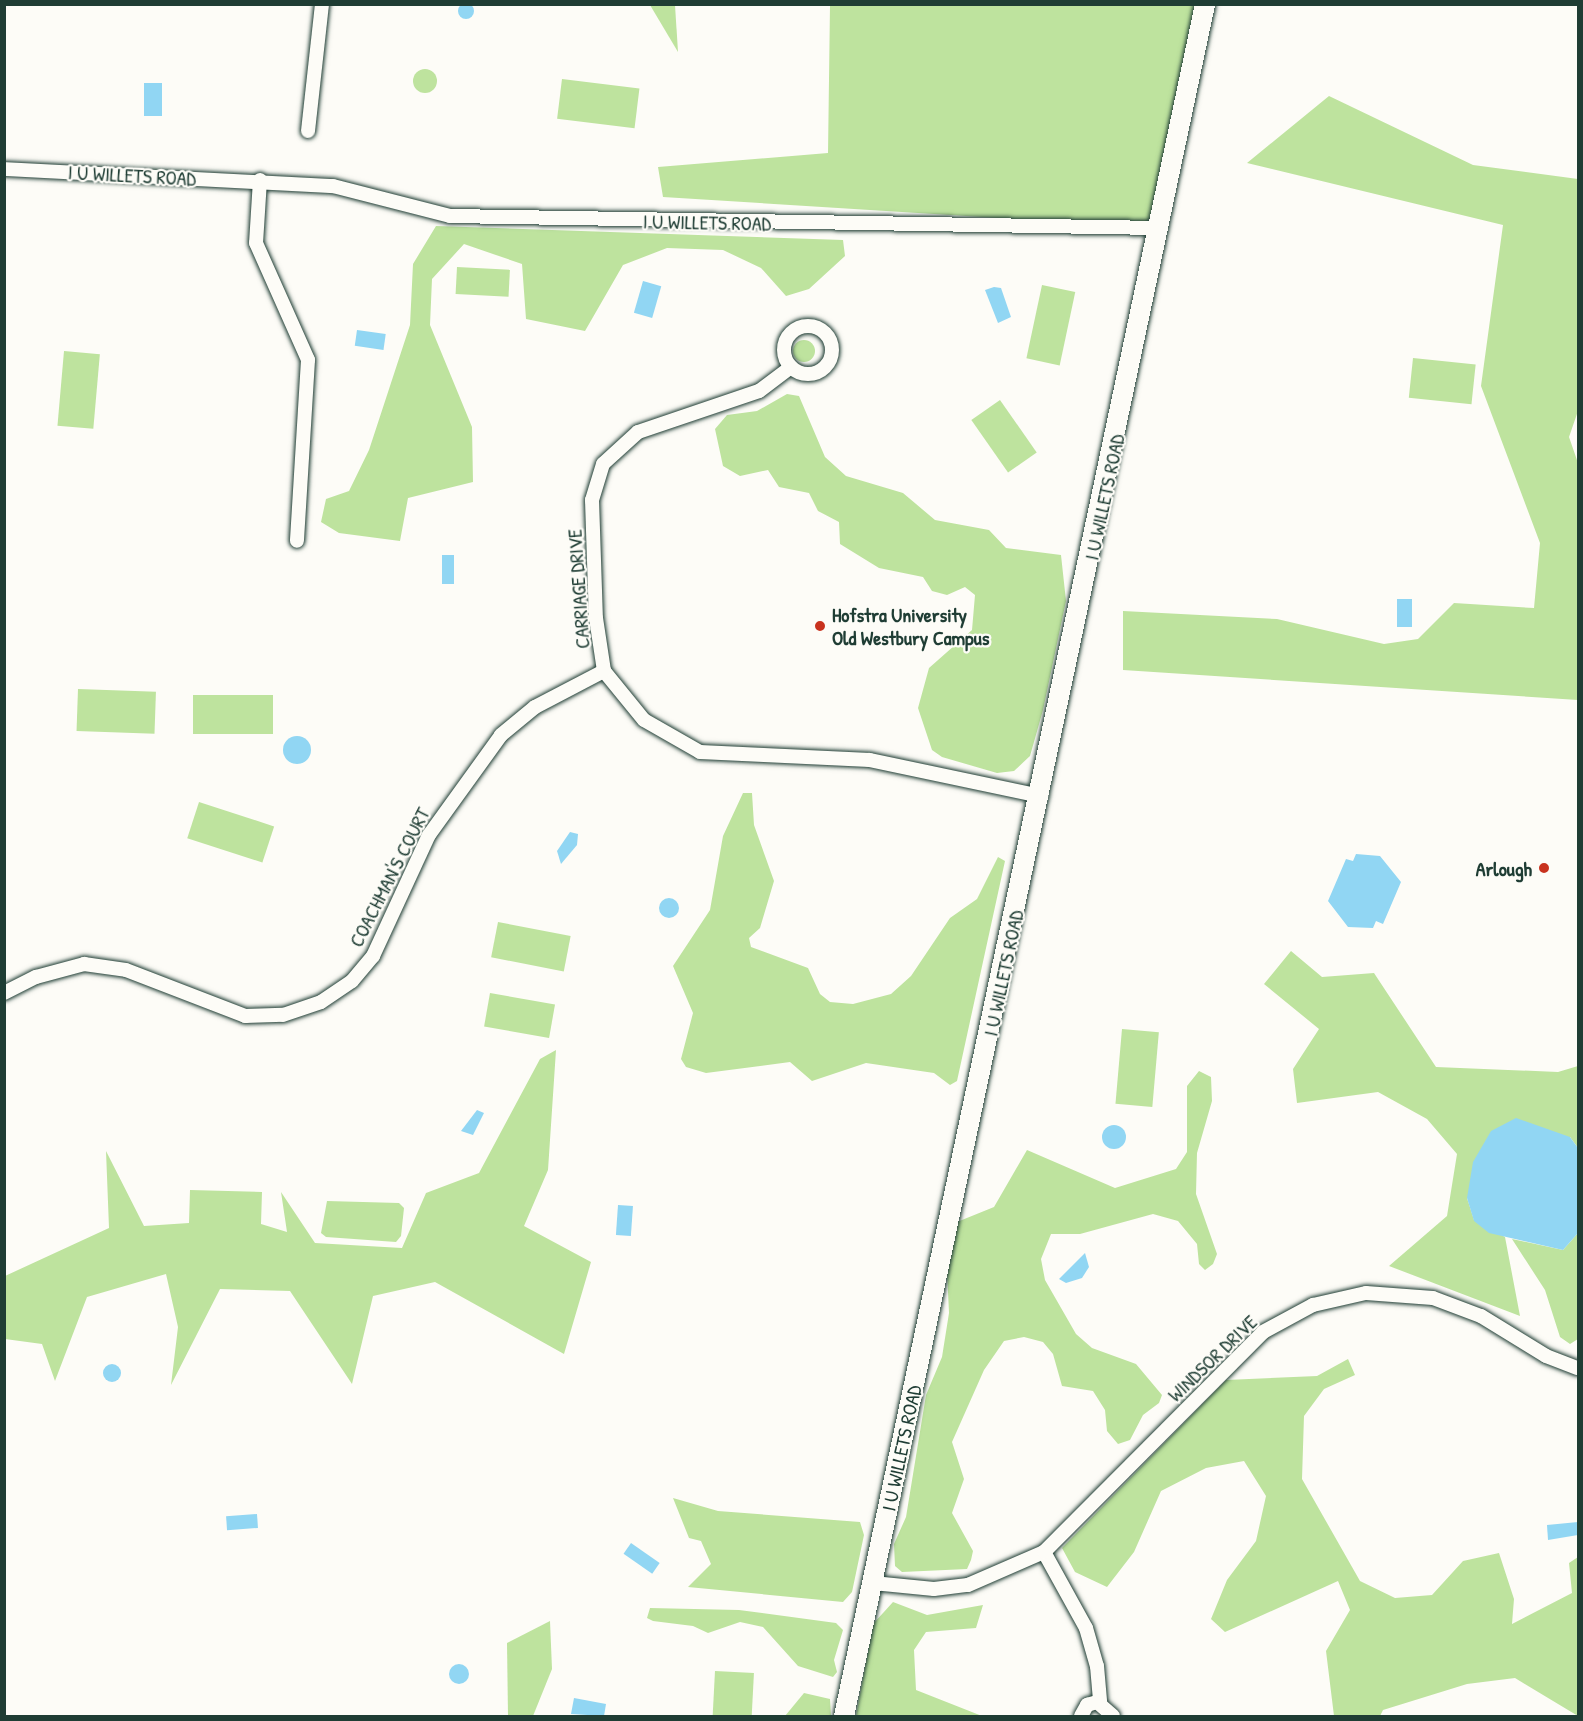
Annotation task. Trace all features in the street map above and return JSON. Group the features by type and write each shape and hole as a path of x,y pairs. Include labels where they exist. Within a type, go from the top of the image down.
{"street":[{"path":"308,131 322,4"},
{"name":"I U WILLETS ROAD","path":"844,1716 1041,796 1205,4"},
{"name":"I U WILLETS ROAD","path":"4,169 260,180 350,189 450,216 1158,228"},
{"path":"260,180 256,243 308,360 297,541"},
{"name":"CARRIAGE DRIVE","path":"791,367 759,391 638,432 603,464 592,500 596,618 604,671 644,720 700,752 870,760 1041,796"},
{"name":"COACHMAN'S COURT","path":"4,993 36,977 84,964 126,970 245,1016 283,1015 321,1002 352,981 373,956 429,835 501,735 534,707 604,671"},
{"name":"WINDSOR DRIVE","path":"873,1583 934,1589 968,1585 1044,1552 1263,1332 1313,1305 1366,1293 1433,1298 1481,1316 1546,1356 1578,1368"},
{"path":"1044,1552 1086,1628 1097,1666 1100,1702 1113,1716"},
{"path":"1081,1716 1087,1705 1100,1702"}],"green space":[{"path":"650,5 675,5 678,52"},
{"path":"830,5 1205,5 1158,228 663,197 658,167 828,153"},
{"path":"425,69 433,73 437,81 433,89 425,93 417,89 413,81 417,73"},
{"path":"562,79 639,89 635,128 557,119"},
{"path":"1329,96 1473,165 1578,179 1578,411 1569,437 1578,463 1578,700 1123,670 1123,611 1277,619 1384,644 1418,639 1454,603 1534,608 1540,543 1481,386 1503,225 1247,163"},
{"path":"436,226 843,240 845,256 809,289 786,296 761,268 723,250 667,248 623,265 585,331 526,319 522,264 464,244 432,279 430,325 472,427 473,482 408,498 400,541 339,533 321,522 326,499 349,491 369,450 410,325 413,264"},
{"path":"457,267 510,270 509,297 456,294"},
{"path":"1042,285 1075,292 1060,365 1026,358"},
{"path":"804,340 812,343 815,351 812,359 804,362 796,359 793,351 796,343"},
{"path":"64,351 100,354 93,429 57,426"},
{"path":"1413,358 1476,365 1471,404 1409,398"},
{"path":"787,394 799,396 825,457 846,476 903,493 935,520 989,530 1006,548 1061,555 1066,601 1043,710 1030,756 1014,771 997,773 942,757 932,750 918,708 929,668 972,630 975,595 965,587 947,595 932,591 923,577 879,568 840,544 839,522 818,511 809,493 779,487 768,470 740,476 723,466 715,429 727,415 757,411"},
{"path":"1000,400 1037,452 1008,473 971,420"},
{"path":"78,689 156,692 154,734 77,731"},
{"path":"193,695 273,695 273,734 193,734"},
{"path":"743,793 752,793 754,825 774,881 760,928 749,938 751,947 808,968 820,994 830,1002 853,1004 891,994 911,976 950,918 977,899 998,857 1005,861 957,1081 950,1085 934,1073 866,1063 812,1081 790,1062 706,1073 686,1067 681,1059 693,1013 673,966 710,910 723,836"},
{"path":"199,802 274,826 262,863 187,838"},
{"path":"498,922 571,936 564,971 491,957"},
{"path":"1291,951 1322,977 1374,973 1436,1067 1558,1072 1578,1066 1578,1148 1570,1137 1467,1198 1474,1220 1505,1237 1520,1316 1389,1266 1447,1216 1457,1154 1427,1119 1378,1092 1297,1103 1293,1069 1319,1029 1264,984"},
{"path":"490,993 555,1004 549,1038 484,1026"},
{"path":"1122,1029 1159,1032 1152,1107 1115,1104"},
{"path":"556,1050 548,1170 524,1226 591,1262 564,1354 435,1282 373,1296 352,1384 290,1291 220,1289 171,1385 178,1327 166,1274 87,1297 55,1381 42,1344 5,1339 5,1276 109,1228 106,1151 144,1226 189,1223 190,1190 262,1192 261,1224 287,1232 281,1192 315,1243 402,1248 426,1193 479,1173 540,1059"},
{"path":"1199,1071 1211,1077 1212,1101 1197,1153 1196,1194 1217,1254 1213,1264 1205,1270 1199,1264 1197,1244 1178,1221 1153,1214 1080,1234 1051,1234 1041,1259 1045,1280 1076,1334 1092,1348 1136,1364 1162,1395 1159,1403 1143,1415 1130,1440 1118,1444 1107,1431 1105,1410 1093,1391 1062,1386 1053,1354 1043,1342 1024,1337 1004,1341 984,1370 952,1442 964,1479 952,1513 973,1551 971,1560 967,1569 902,1572 895,1566 894,1544 906,1517 926,1395 942,1357 949,1313 947,1271 957,1222 994,1207 1027,1150 1115,1188 1176,1169 1187,1152 1187,1086"},
{"path":"327,1201 399,1203 404,1208 401,1236 396,1242 326,1237 321,1233"},
{"path":"1578,1233 1578,1339 1570,1344 1560,1337 1545,1290 1512,1239 1563,1250"},
{"path":"1348,1359 1355,1375 1324,1389 1304,1416 1302,1479 1360,1581 1395,1598 1432,1595 1463,1561 1499,1553 1514,1599 1512,1624 1572,1593 1569,1563 1578,1557 1578,1716 1515,1678 1467,1684 1383,1710 1380,1716 1334,1716 1326,1651 1350,1610 1338,1581 1225,1632 1211,1619 1227,1580 1256,1541 1266,1496 1244,1461 1206,1468 1161,1491 1134,1552 1107,1587 1075,1572 1062,1548 1226,1380 1317,1376"},
{"path":"673,1498 718,1511 860,1522 864,1535 852,1592 843,1602 688,1587 711,1564 701,1541 689,1538"},
{"path":"893,1602 927,1615 983,1605 976,1628 926,1632 914,1650 916,1690 982,1716 856,1716 873,1624"},
{"path":"650,1608 739,1610 836,1623 843,1630 834,1660 837,1672 833,1677 798,1666 763,1627 740,1622 708,1633 693,1626 653,1621 647,1618"},
{"path":"550,1621 552,1669 533,1716 508,1716 507,1643"},
{"path":"715,1671 754,1673 752,1716 713,1716"},
{"path":"804,1693 830,1699 831,1716 785,1716"}],"water":[{"path":"463,3 469,3 474,11 472,17 463,19 458,14 458,8"},
{"path":"144,83 162,83 162,116 144,116"},
{"path":"643,281 661,286 652,318 634,313"},
{"path":"994,287 1001,288 1011,317 998,323 985,290"},
{"path":"357,330 386,334 383,350 355,346"},
{"path":"442,555 454,555 454,584 442,584"},
{"path":"1397,599 1412,599 1412,627 1397,627"},
{"path":"297,736 307,740 311,750 307,760 297,764 287,760 283,750 287,740"},
{"path":"570,832 578,834 577,845 561,864 557,851"},
{"path":"1356,854 1380,856 1401,882 1383,924 1376,921 1373,928 1348,927 1328,901 1346,859 1353,861"},
{"path":"669,898 676,901 679,908 676,915 669,918 662,915 659,908 662,901"},
{"path":"477,1110 484,1113 473,1135 461,1131"},
{"path":"1516,1118 1570,1137 1578,1148 1578,1233 1563,1250 1489,1233 1474,1221 1467,1198 1473,1162 1491,1131"},
{"path":"1114,1125 1122,1129 1126,1137 1122,1145 1114,1149 1106,1145 1102,1137 1106,1129"},
{"path":"618,1205 633,1206 631,1236 616,1235"},
{"path":"1085,1253 1089,1267 1082,1278 1066,1283 1059,1279"},
{"path":"108,1364 116,1364 121,1369 119,1380 108,1382 103,1377 103,1369"},
{"path":"257,1514 258,1528 227,1530 226,1516"},
{"path":"1578,1522 1578,1535 1548,1540 1547,1525"},
{"path":"631,1543 660,1563 652,1574 624,1554"},
{"path":"459,1664 466,1667 469,1674 466,1681 459,1684 452,1681 449,1674 452,1667"},
{"path":"574,1698 606,1704 604,1716 571,1714"}],"place":[{"name":"Hofstra University Old Westbury Campus","path":"820,626"},
{"name":"Arlough","path":"1544,868"}]}
